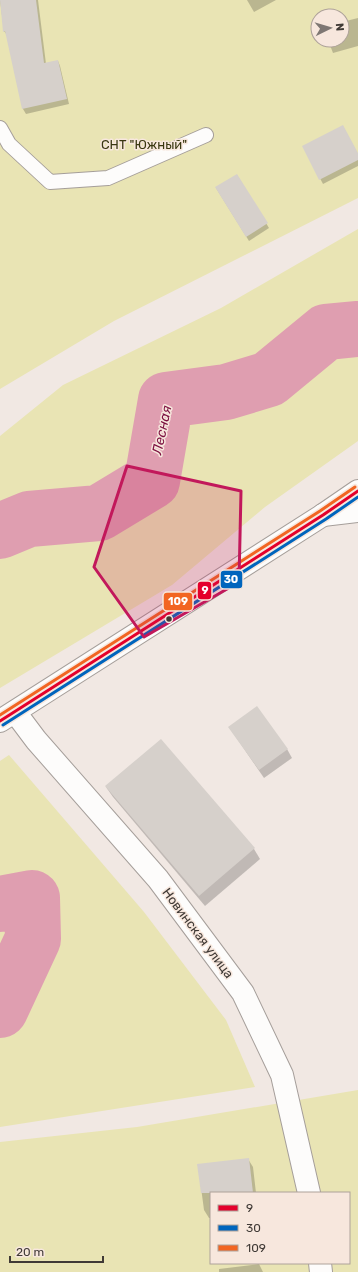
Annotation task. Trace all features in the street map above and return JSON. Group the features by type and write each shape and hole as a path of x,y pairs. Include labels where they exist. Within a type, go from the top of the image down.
{"street":[{"path":"8,717 323,515 358,490"},
{"path":"323,515 358,511"},
{"name":"Новинская улица","path":"8,717 36,740 158,879 243,993 282,1075 309,1192"}],"lane":[{"path":"0,128 5,148 50,182 108,178 206,135"}],"highlighted area":[{"path":"127,466 241,491 239,582 144,637 94,567"}],"green space":[{"name":"СНТ \"Южный\"","path":"0,0 358,0 358,198 114,321 0,389"},
{"path":"358,229 358,441 265,507 172,585 0,688 0,436 63,385 221,308"},
{"path":"9,755 144,912 226,1020 255,1087 0,1127 0,761"},
{"path":"358,1090 358,1272 0,1272 0,1142 137,1127"}],"building":[{"path":"0,0 36,0 44,63 58,60 67,99 22,109 5,31 3,32"},
{"path":"343,125 358,153 358,160 319,180 302,146"},
{"path":"237,174 268,223 246,237 215,187"},
{"path":"257,706 288,749 259,770 228,727"},
{"path":"161,739 255,848 199,896 105,786"},
{"path":"249,1158 253,1192 201,1193 197,1164"}],"waterway":[{"name":"Лесная","path":"0,531 29,519 99,513 152,481 166,400 226,392 269,379 326,332 358,329"},
{"name":"Лесная","path":"0,904 32,898 33,939 0,1010"}],"transit line":[{"name":"109","path":"0,715 320,511 355,487"},
{"name":"9","path":"0,721 323,515 358,491"},
{"name":"30","path":"3,725 326,519 358,497"}]}
